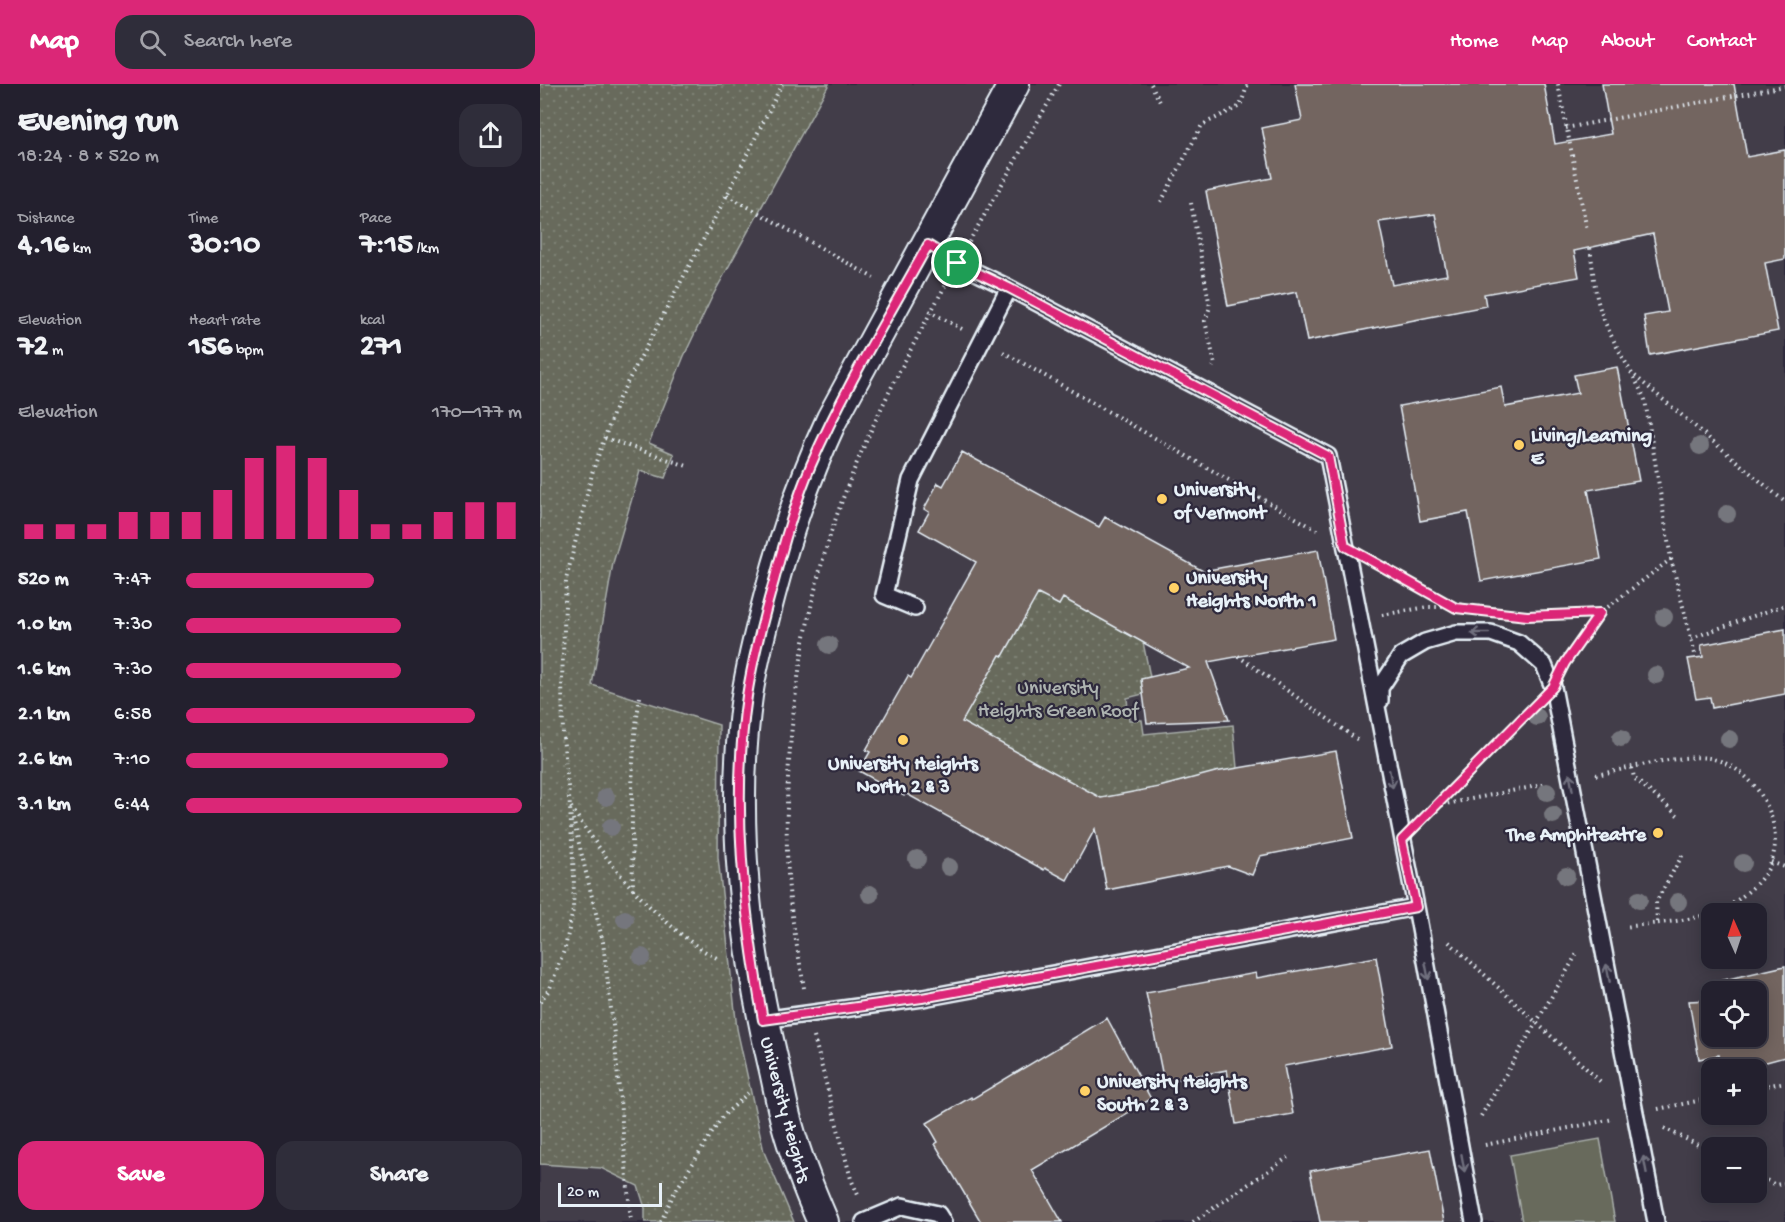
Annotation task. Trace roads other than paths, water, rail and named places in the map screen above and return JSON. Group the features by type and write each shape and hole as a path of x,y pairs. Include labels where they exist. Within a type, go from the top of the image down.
{"street":[{"name":"University Heights","path":"822,1222 787,1125 755,975 742,873 740,765 747,696 760,631 792,517 811,466 832,419 1014,84"}],"lane":[{"path":"928,245 957,263 1009,288 1328,456 1416,907 1474,1222"},
{"path":"915,608 884,595 910,480 1009,288"},
{"path":"1380,722 1380,688 1401,656 1425,642 1456,633 1491,633 1519,643 1544,665 1553,687 1656,1222"},
{"path":"763,1020 922,998 1416,907"},
{"path":"867,1221 902,1206 938,1214 943,1222"}],"place":[{"name":"Living/Learning E","path":"1519,445"},
{"name":"University of Vermont","path":"1162,499"},
{"name":"University Heights North 1","path":"1174,588"},
{"name":"University Heights North 2 & 3","path":"903,740"},
{"name":"The Amphiteatre","path":"1658,833"},
{"name":"University Heights South 2 & 3","path":"1085,1091"}],"park label":[{"name":"University Heights Green Roof","path":"1058,698"}]}
